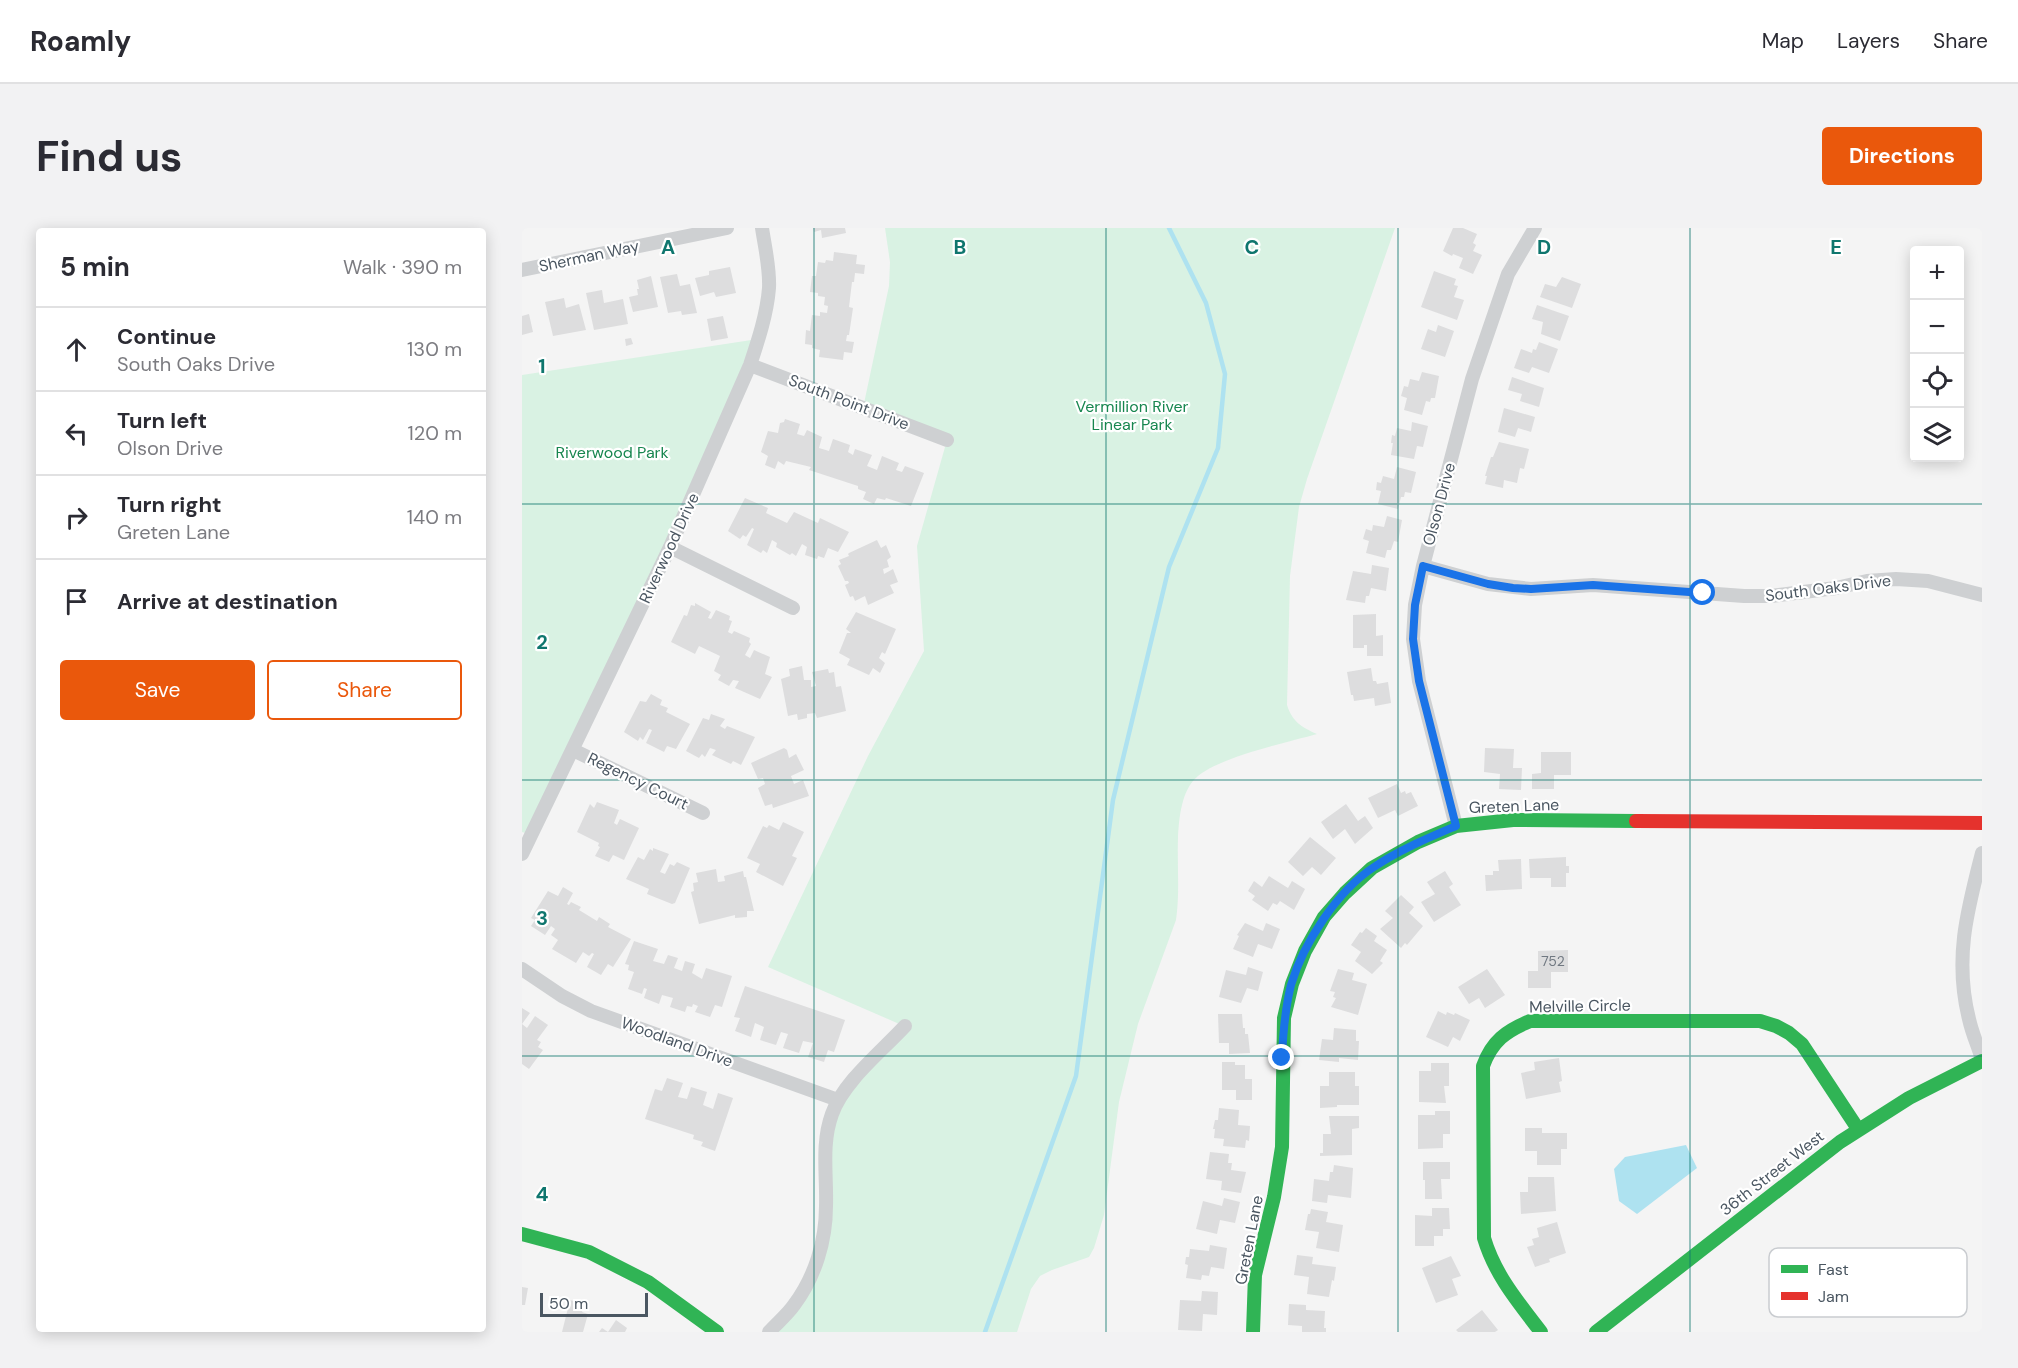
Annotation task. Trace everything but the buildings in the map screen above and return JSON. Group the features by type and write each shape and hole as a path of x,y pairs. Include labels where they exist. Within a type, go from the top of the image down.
{"street":[{"name":"Sherman Way","path":"522,270 727,228"},
{"name":"Riverwood Drive","path":"522,854 670,547 750,365 759,339 769,289 768,260 762,228"},
{"name":"Olson Drive","path":"1456,826 1419,681 1413,639 1415,605 1472,379 1508,274 1535,228"},
{"name":"South Point Drive","path":"750,365 947,440"},
{"path":"670,547 793,608"},
{"name":"South Oaks Drive","path":"1423,566 1488,584 1531,589 1593,585 1771,596 1896,579 1928,581 1982,595"},
{"name":"Regency Court","path":"573,750 703,813"},
{"name":"Greten Lane","path":"1253,1332 1255,1275 1274,1197 1282,1147 1284,1018 1292,984 1305,951 1324,917 1345,892 1372,868 1418,842 1456,826 1513,820 1982,823"},
{"path":"1982,853 1965,919 1962,951 1963,986 1969,1019 1982,1060"},
{"name":"Woodland Drive","path":"522,969 562,996 591,1011 838,1100"},
{"name":"Melville Circle","path":"1541,1332 1495,1270 1484,1238 1483,1066 1487,1052 1504,1033 1530,1021 1760,1021 1789,1033 1802,1044 1858,1129"},
{"path":"769,1332 794,1305 811,1277 822,1247 826,1207 826,1141 832,1114 838,1100 905,1026"},
{"name":"36th Street West","path":"1596,1332 1858,1129 1934,1083 1982,1060"},
{"path":"522,1234 589,1252 648,1282 717,1332"}],"green space":[{"name":"Vermillion River Linear Park","path":"885,228 1395,228 1299,507 1290,576 1287,705 1298,723 1317,734 1232,758 1203,773 1189,787 1183,800 1179,823 1176,920 1138,1024 1119,1102 1104,1215 1094,1248 1089,1257 1040,1276 1031,1289 1017,1332 769,1332 794,1305 822,1247 832,1114 904,1026 768,967 868,756 924,651 917,546 947,440 863,408 889,286 890,262"},
{"name":"Riverwood Park","path":"758,339 532,835 522,832 522,375"}],"water":[{"path":"1686,1145 1697,1168 1637,1214 1619,1201 1614,1169 1625,1157"}],"waterway":[{"path":"985,1332 1076,1076 1113,800 1169,567 1218,448 1225,374 1206,303 1169,228"}],"traffic: fast":[{"path":"1253,1332 1255,1275 1274,1197 1282,1147 1284,1018 1292,984 1305,951 1324,917 1372,868 1418,842 1456,826 1513,820 1636,821"},
{"path":"1541,1332 1501,1276 1484,1238 1483,1066 1495,1043 1507,1033 1530,1021 1760,1021 1789,1033 1802,1044 1858,1129"},
{"path":"1596,1332 1840,1142 1909,1098 1982,1061"},
{"path":"522,1234 589,1252 648,1282 717,1332"}],"traffic: jam":[{"path":"1636,821 1982,823"}],"route":[{"path":"1282,1058 1284,1018 1292,984 1305,951 1324,917 1345,892 1372,868 1418,842 1456,826 1419,681 1413,639 1415,605 1423,566 1488,584 1513,588 1593,585 1703,593"}]}
